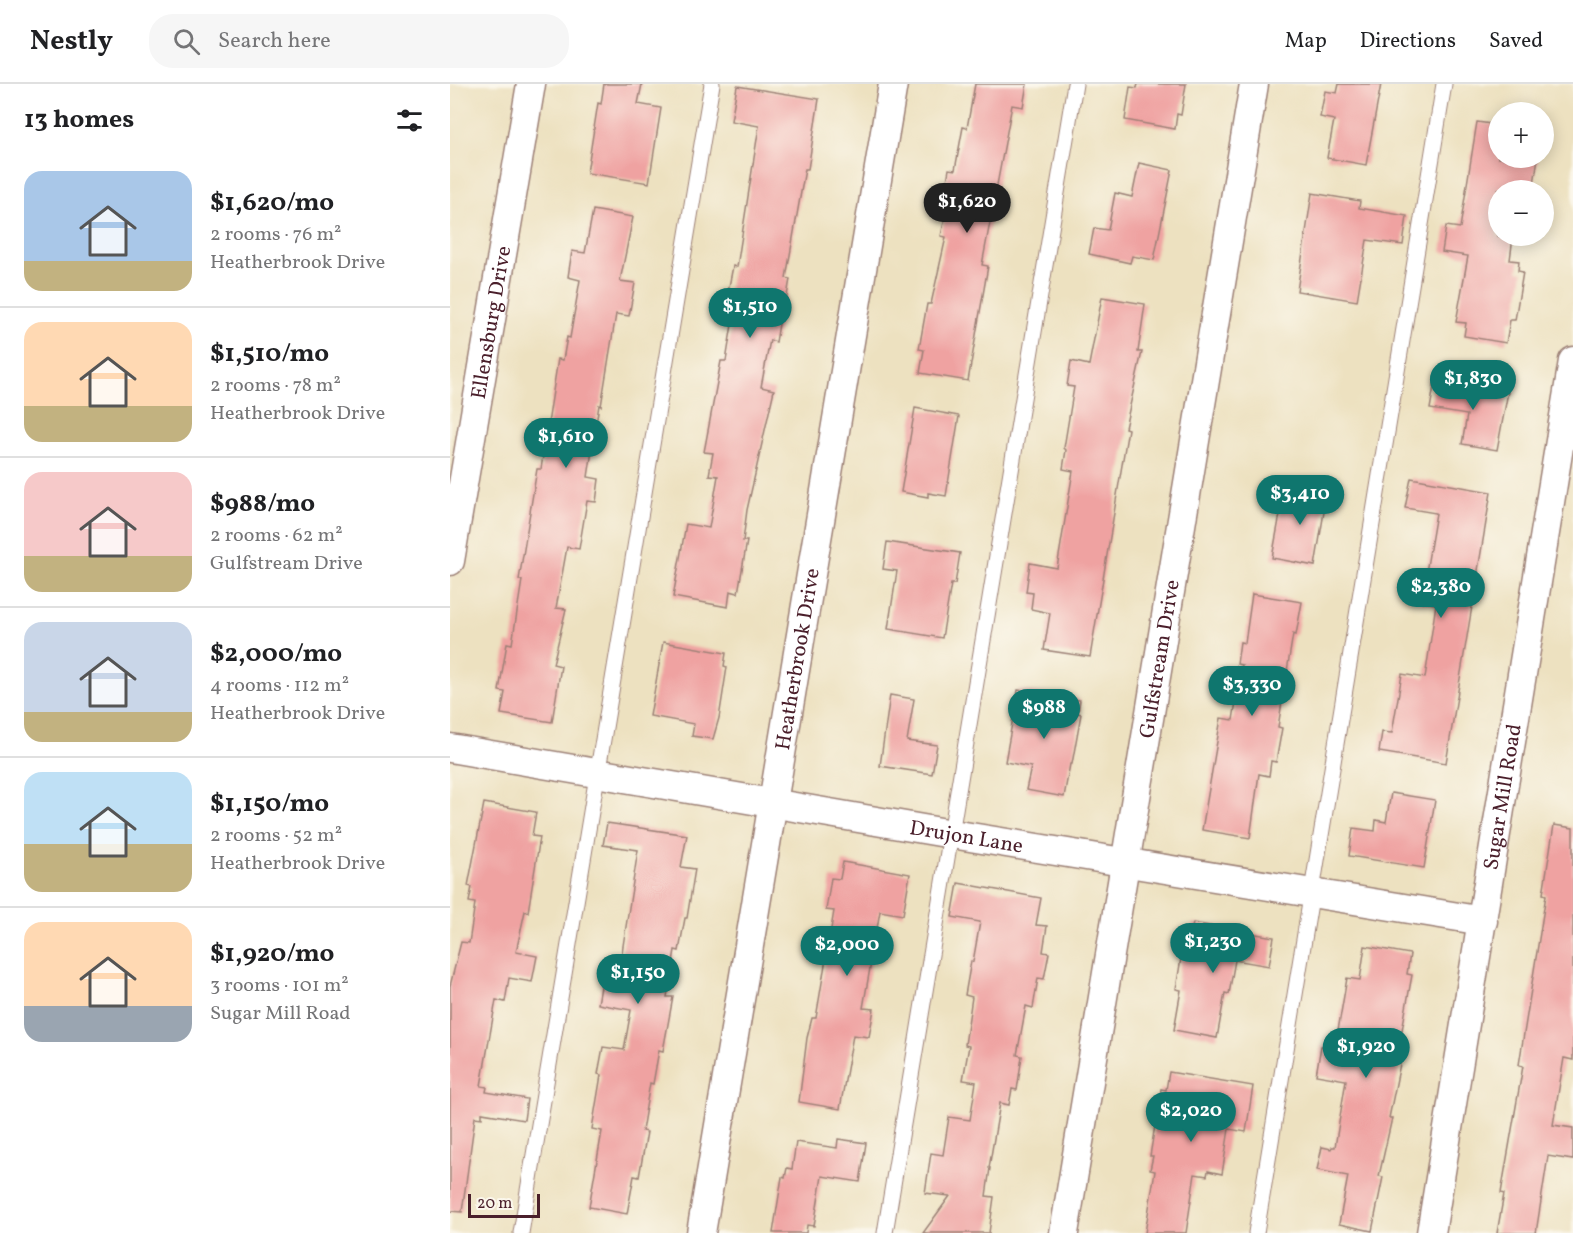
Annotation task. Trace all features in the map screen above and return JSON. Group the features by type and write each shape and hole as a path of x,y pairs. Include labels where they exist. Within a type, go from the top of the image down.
{"street":[{"name":"Ellensburg Drive","path":"450,561 531,84"},
{"name":"Heatherbrook Drive","path":"701,1233 893,84"},
{"name":"Gulfstream Drive","path":"1064,1233 1254,84"},
{"name":"Sugar Mill Road","path":"1431,1233 1572,376"},
{"name":"Drujon Lane","path":"450,748 599,772 772,804 1483,921"}],"lane":[{"path":"521,1233 712,84"},
{"path":"885,1233 1076,84"},
{"path":"1256,1233 1444,84"}],"building":[{"path":"604,84 642,84 638,104 661,108 649,183 587,173 598,103 601,104"},
{"path":"975,84 1027,84 1023,107 1012,105 982,265 988,266 968,381 920,373 924,350 919,349 927,304 931,304 946,237 941,236 945,217 941,217 949,169 955,170 963,127 967,128"},
{"path":"1138,84 1186,84 1181,115 1177,114 1175,129 1125,120 1130,87 1137,88"},
{"path":"1339,84 1381,84 1366,165 1327,158 1334,120 1320,117 1325,91 1337,93"},
{"path":"737,86 819,99 808,169 805,169 786,278 790,279 784,313 781,312 776,342 770,340 761,387 774,390 747,510 743,541 747,541 738,593 730,591 728,607 673,597 686,524 709,528 718,476 709,475 713,453 704,452 721,361 726,361 737,294 728,292 733,266 737,267 759,126 731,121"},
{"path":"1477,122 1488,124 1488,168 1536,168 1535,180 1488,180 1488,246 1512,246 1510,260 1519,261 1518,271 1523,272 1515,320 1510,320 1506,343 1464,336 1466,323 1456,322 1468,256 1442,252 1446,226 1460,228"},
{"path":"1139,163 1172,170 1154,260 1132,256 1130,263 1089,254 1094,228 1108,230 1115,193 1132,197"},
{"path":"1312,193 1360,201 1359,208 1407,216 1403,245 1367,240 1357,301 1297,291"},
{"path":"593,210 633,217 620,281 635,283 629,316 616,314 601,406 599,405 588,477 599,479 596,502 587,501 579,549 567,547 556,608 566,609 553,664 561,666 552,722 501,714 505,692 499,691 507,643 512,644 522,580 519,580 537,469 541,469 558,359 563,360 567,337 570,338 580,280 568,277 572,251 585,253"},
{"path":"1102,297 1145,304 1138,352 1142,352 1125,428 1128,429 1090,657 1044,650 1050,613 1031,609 1033,593 1026,592 1030,563 1057,568 1073,471 1063,469 1066,450 1064,448 1074,387 1067,386 1071,361 1089,365"},
{"path":"1435,380 1508,392 1497,450 1462,444 1467,415 1430,409"},
{"path":"915,408 959,416 946,496 928,493 928,497 901,492"},
{"path":"1411,478 1491,492 1446,763 1379,752 1382,732 1392,733 1402,674 1425,678 1436,604 1421,602 1436,513 1405,508"},
{"path":"1285,487 1327,494 1315,566 1272,558"},
{"path":"887,542 960,553 955,584 951,584 942,638 888,629 897,571 883,569"},
{"path":"1252,594 1302,602 1296,635 1293,634 1278,727 1282,728 1276,762 1271,761 1269,776 1259,774 1250,838 1202,830 1221,718 1233,720 1242,665 1237,664 1240,642 1245,643"},
{"path":"663,642 726,653 724,666 727,667 719,718 713,739 692,736 694,724 650,716"},
{"path":"1018,690 1080,700 1078,713 1081,714 1064,797 1026,790 1031,767 1005,762"},
{"path":"890,695 914,699 907,741 937,745 932,774 880,766"},
{"path":"1391,793 1435,800 1424,868 1349,856 1353,828 1375,831 1376,820 1386,822"},
{"path":"484,803 536,812 532,836 540,837 528,912 525,911 516,952 537,956 532,982 509,978 505,1002 496,1000 481,1086 487,1087 486,1092 527,1099 524,1120 482,1113 482,1118 475,1117 462,1212 450,1211 450,986 461,942 469,943 475,903 469,902 472,887 468,886"},
{"path":"607,823 687,835 681,867 695,869 679,951 675,950 667,997 673,997 663,1051 659,1050 653,1084 650,1083 642,1131 647,1132 639,1177 634,1176 627,1214 589,1207 602,1131 592,1129 603,1047 624,1050 631,1010 598,1004 605,963 620,965 638,850 603,845"},
{"path":"1554,825 1573,828 1573,1060 1564,1058 1553,1125 1573,1128 1573,1160 1548,1156 1536,1233 1497,1233 1504,1194 1501,1193 1523,1066 1519,1065 1546,895 1543,894"},
{"path":"843,862 910,874 903,915 880,911 863,1008 874,1009 869,1037 853,1035 840,1109 799,1102 807,1038 812,1018 816,1018 834,911 826,910 831,878 840,879"},
{"path":"958,883 1041,898 1036,925 1047,926 1043,952 1049,953 1044,979 1038,978 1033,1008 1026,1006 1017,1055 1022,1056 1017,1090 1012,1089 1009,1105 1000,1103 986,1196 994,1197 989,1233 923,1233 950,1196 925,1193 931,1153 943,1155 949,1117 970,1120 976,1082 963,1080 969,1046 965,1045 972,997 965,995 980,922 952,917"},
{"path":"1193,923 1274,937 1269,966 1235,960 1229,994 1225,993 1217,1038 1174,1030 1181,990 1176,989 1183,946 1188,947"},
{"path":"1365,946 1410,954 1407,974 1412,975 1397,1058 1401,1059 1389,1118 1392,1118 1379,1176 1383,1177 1372,1231 1339,1224 1348,1176 1317,1170 1322,1147 1331,1149 1335,1147 1346,1080 1316,1075 1321,1046 1335,1048 1347,978 1360,980"},
{"path":"1169,1072 1253,1086 1246,1132 1229,1129 1222,1174 1208,1171 1207,1176 1195,1174 1186,1233 1145,1233 1155,1171 1150,1170 1153,1156 1150,1156 1161,1089 1166,1090"},
{"path":"838,1139 866,1143 860,1182 822,1176 814,1226 807,1225 806,1233 773,1233 782,1177 785,1178 787,1168 792,1169 796,1142 837,1148"}]}
